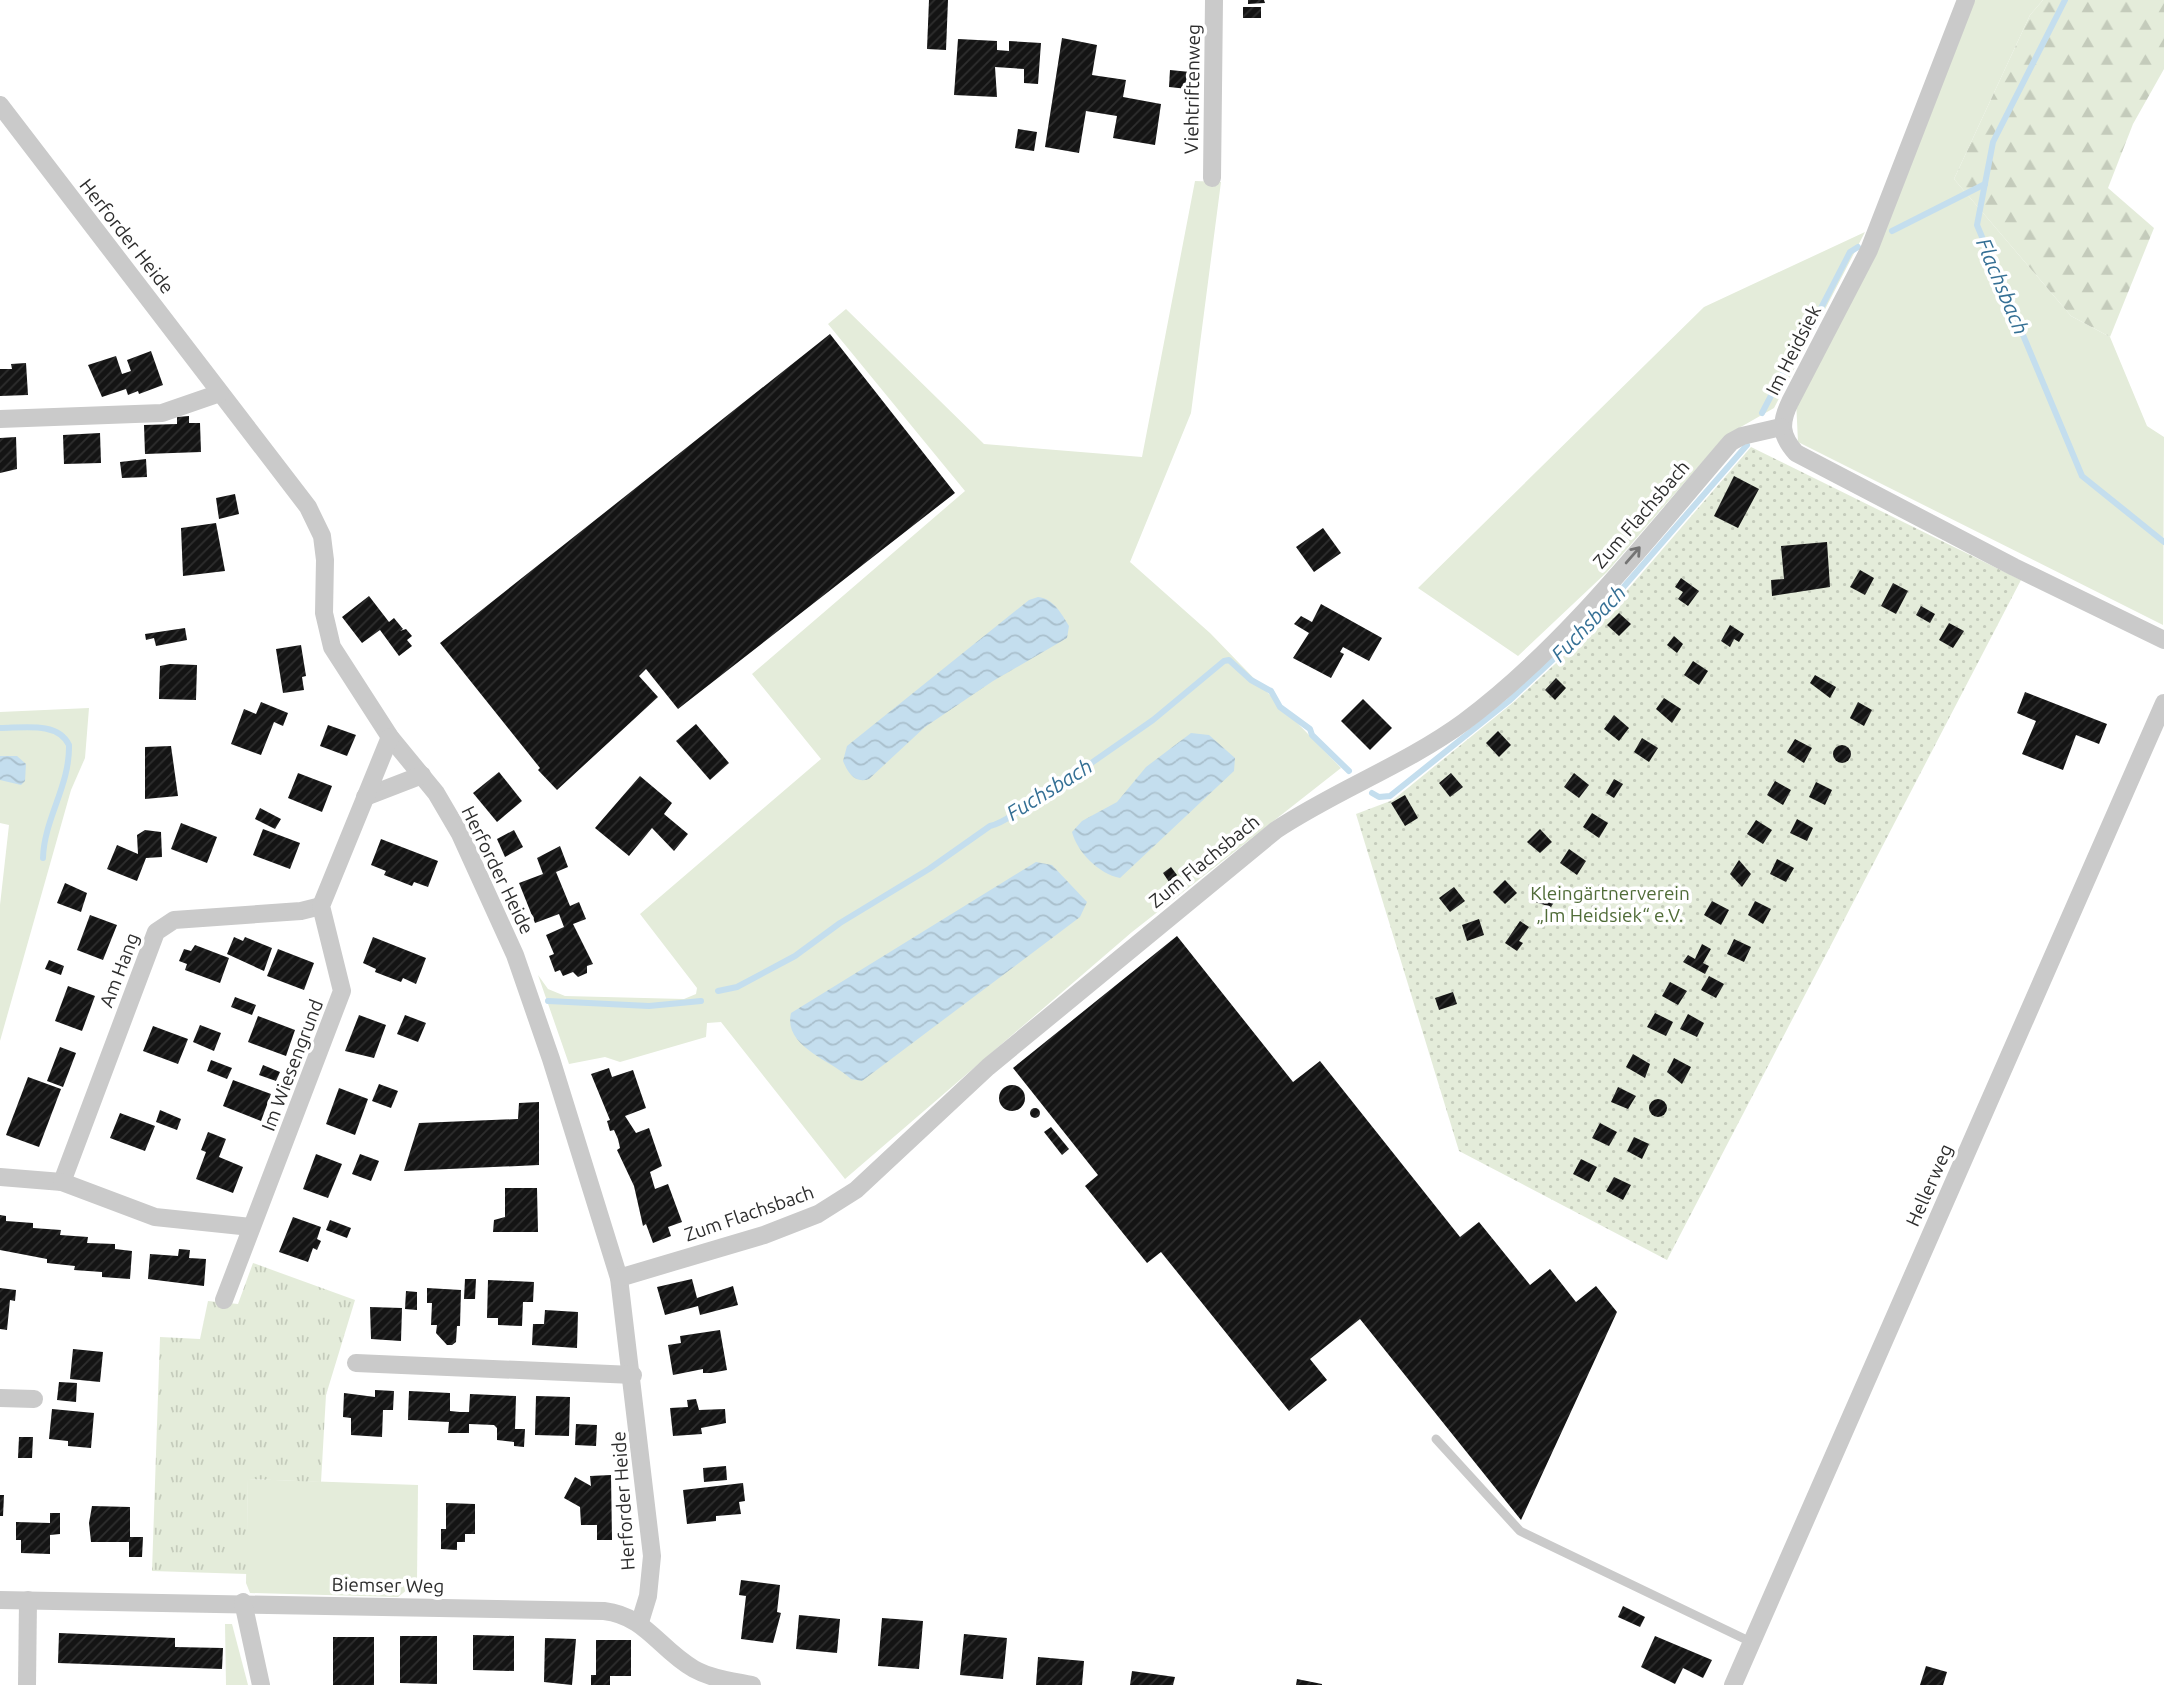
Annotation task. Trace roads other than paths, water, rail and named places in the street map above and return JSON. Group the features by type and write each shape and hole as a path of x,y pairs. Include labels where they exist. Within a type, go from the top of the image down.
{"street":[{"name":"Viehtriftenweg","path":"1212,178 1214,0"},
{"name":"Im Heidsiek","path":"1966,0 1869,250 1790,401 1781,427 1786,442 1796,453 2014,567 2164,640"},
{"name":"Herforder Heide","path":"0,106 308,506 322,536 325,559 324,613 332,647 390,737 422,775 460,834 515,955 619,1278 633,1375 652,1556 648,1596 640,1622"},
{"path":"0,419 162,413 220,393"},
{"name":"Zum Flachsbach","path":"619,1278 764,1235 818,1214 856,1190 998,1058 1276,830 1303,812 1439,739 1466,720 1587,610 1731,442 1742,436 1781,427"},
{"name":"Hellerweg","path":"1732,1685 2164,703"},
{"path":"321,906 390,737"},
{"path":"365,797 422,775"},
{"name":"Am Hang","path":"62,1182 156,932 174,920 301,911 321,906"},
{"name":"Im Wiesengrund","path":"224,1300 342,991 321,906"},
{"path":"0,1177 62,1182 155,1217 251,1227"},
{"path":"356,1363 633,1375"},
{"path":"0,1398 34,1399"},
{"name":"Biemser Weg","path":"0,1600 243,1602 604,1611 621,1613 640,1622 670,1653 694,1669 710,1676 752,1685"},
{"path":"27,1685 28,1600"},
{"path":"243,1602 261,1685"}],"lane":[{"path":"1436,1439 1520,1531 1751,1642"}],"water":[{"path":"1038,597 1053,604 1060,612 1069,626 1067,638 993,681 925,727 869,779 856,779 847,770 843,761 847,746 1029,600"},
{"path":"1191,733 1209,735 1235,758 1234,771 1120,878 1104,872 1084,854 1072,832 1082,821 1117,802 1146,767"},
{"path":"0,756 17,756 26,764 25,781 21,785 0,780"},
{"path":"1036,862 1052,865 1087,902 1080,917 862,1081 851,1079 810,1052 794,1035 790,1025 791,1013"}],"waterway":[{"name":"Flachsbach","path":"2065,0 1993,142 1977,225 2082,476 2164,542"},
{"name":"Fuchsbach","path":"1892,231 1985,184"},
{"name":"Fuchsbach","path":"1762,413 1850,252 1858,247"},
{"name":"Fuchsbach","path":"1372,793 1379,797 1390,796 1509,701 1594,621 1747,445"},
{"name":"Fuchsbach","path":"718,991 737,987 795,956 840,923 929,869 990,826 1034,803 1153,720 1224,661 1229,660 1251,680 1271,691 1280,707 1310,729 1312,735 1349,771"},
{"path":"0,728 48,729 64,737 69,745 65,774 44,844 43,858"},
{"name":"Fuchsbach","path":"548,1001 649,1006 701,1001"}],"park label":[{"name":"Kleingärtnerverein „Im Heidsiek“ e.V.","path":"1610,904"}]}
